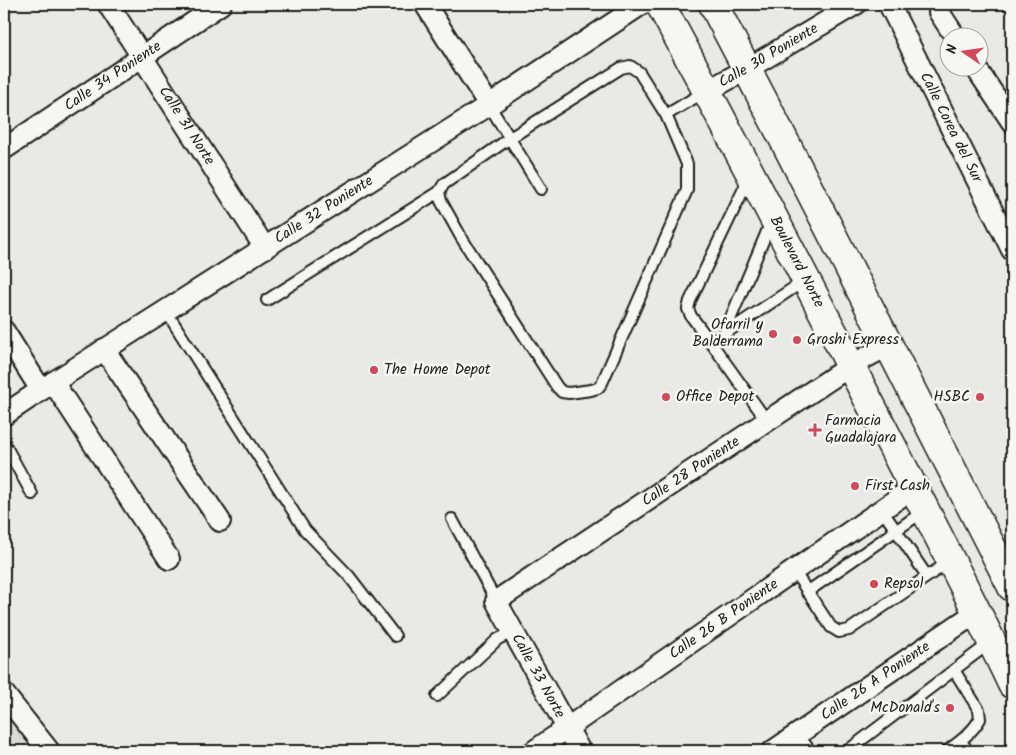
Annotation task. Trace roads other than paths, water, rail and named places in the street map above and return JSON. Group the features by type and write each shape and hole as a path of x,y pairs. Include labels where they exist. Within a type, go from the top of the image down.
{"main road":[{"name":"Boulevard Norte","path":"660,4 806,280 977,612 1012,684"},
{"path":"713,4 1012,587"}],"street":[{"name":"Calle 31 Norte","path":"108,4 265,248"},
{"name":"Calle 34 Poniente","path":"4,149 222,4"},
{"path":"424,4 489,105"},
{"name":"Calle 32 Poniente","path":"4,415 489,105 642,4"},
{"name":"Calle 30 Poniente","path":"707,91 856,4"},
{"name":"Calle Corea del Sur","path":"890,4 1012,250"},
{"path":"939,12 949,28"},
{"path":"983,78 1012,122"},
{"path":"4,331 47,386 169,559"},
{"name":"Calle 28 Poniente","path":"496,601 850,366 889,345"},
{"path":"104,350 220,521"},
{"name":"Calle 26 B Poniente","path":"534,751 882,510 919,499"},
{"name":"Calle 33 Norte","path":"496,601 580,751"},
{"name":"Calle 26 A Poniente","path":"773,751 977,612"},
{"path":"4,694 49,751"}],"lane":[{"path":"266,300 439,192 444,184 510,138 621,68 630,66 639,72 666,115 688,164 687,190 602,383 598,388 569,393 562,392 557,387 461,237 440,201 439,192"},
{"path":"666,115 707,91"},
{"path":"489,105 541,189"},
{"path":"751,175 690,301 688,309 691,316 767,421"},
{"path":"724,334 773,217"},
{"path":"712,344 724,334 806,280"},
{"path":"166,311 305,530 348,576 395,636"},
{"path":"4,443 32,494"},
{"path":"807,592 896,530 919,499"},
{"path":"882,510 927,576"},
{"path":"452,519 496,601"},
{"path":"794,571 831,627 840,632 849,630 950,560"},
{"path":"437,696 498,639 513,632"},
{"path":"847,751 992,642"},
{"path":"947,751 976,727 980,719 979,710 954,670"},
{"path":"798,734 810,751"},
{"path":"961,741 968,751"}],"place":[{"name":"Ofarril y Balderrama","path":"773,334"},
{"name":"Groshi Express","path":"797,340"},
{"name":"The Home Depot","path":"374,370"},
{"name":"Office Depot","path":"666,397"},
{"name":"HSBC","path":"980,397"},
{"name":"Farmacia Guadalajara","path":"815,430"},
{"name":"First Cash","path":"855,486"},
{"name":"Repsol","path":"874,584"},
{"name":"McDonald's","path":"950,708"}]}
